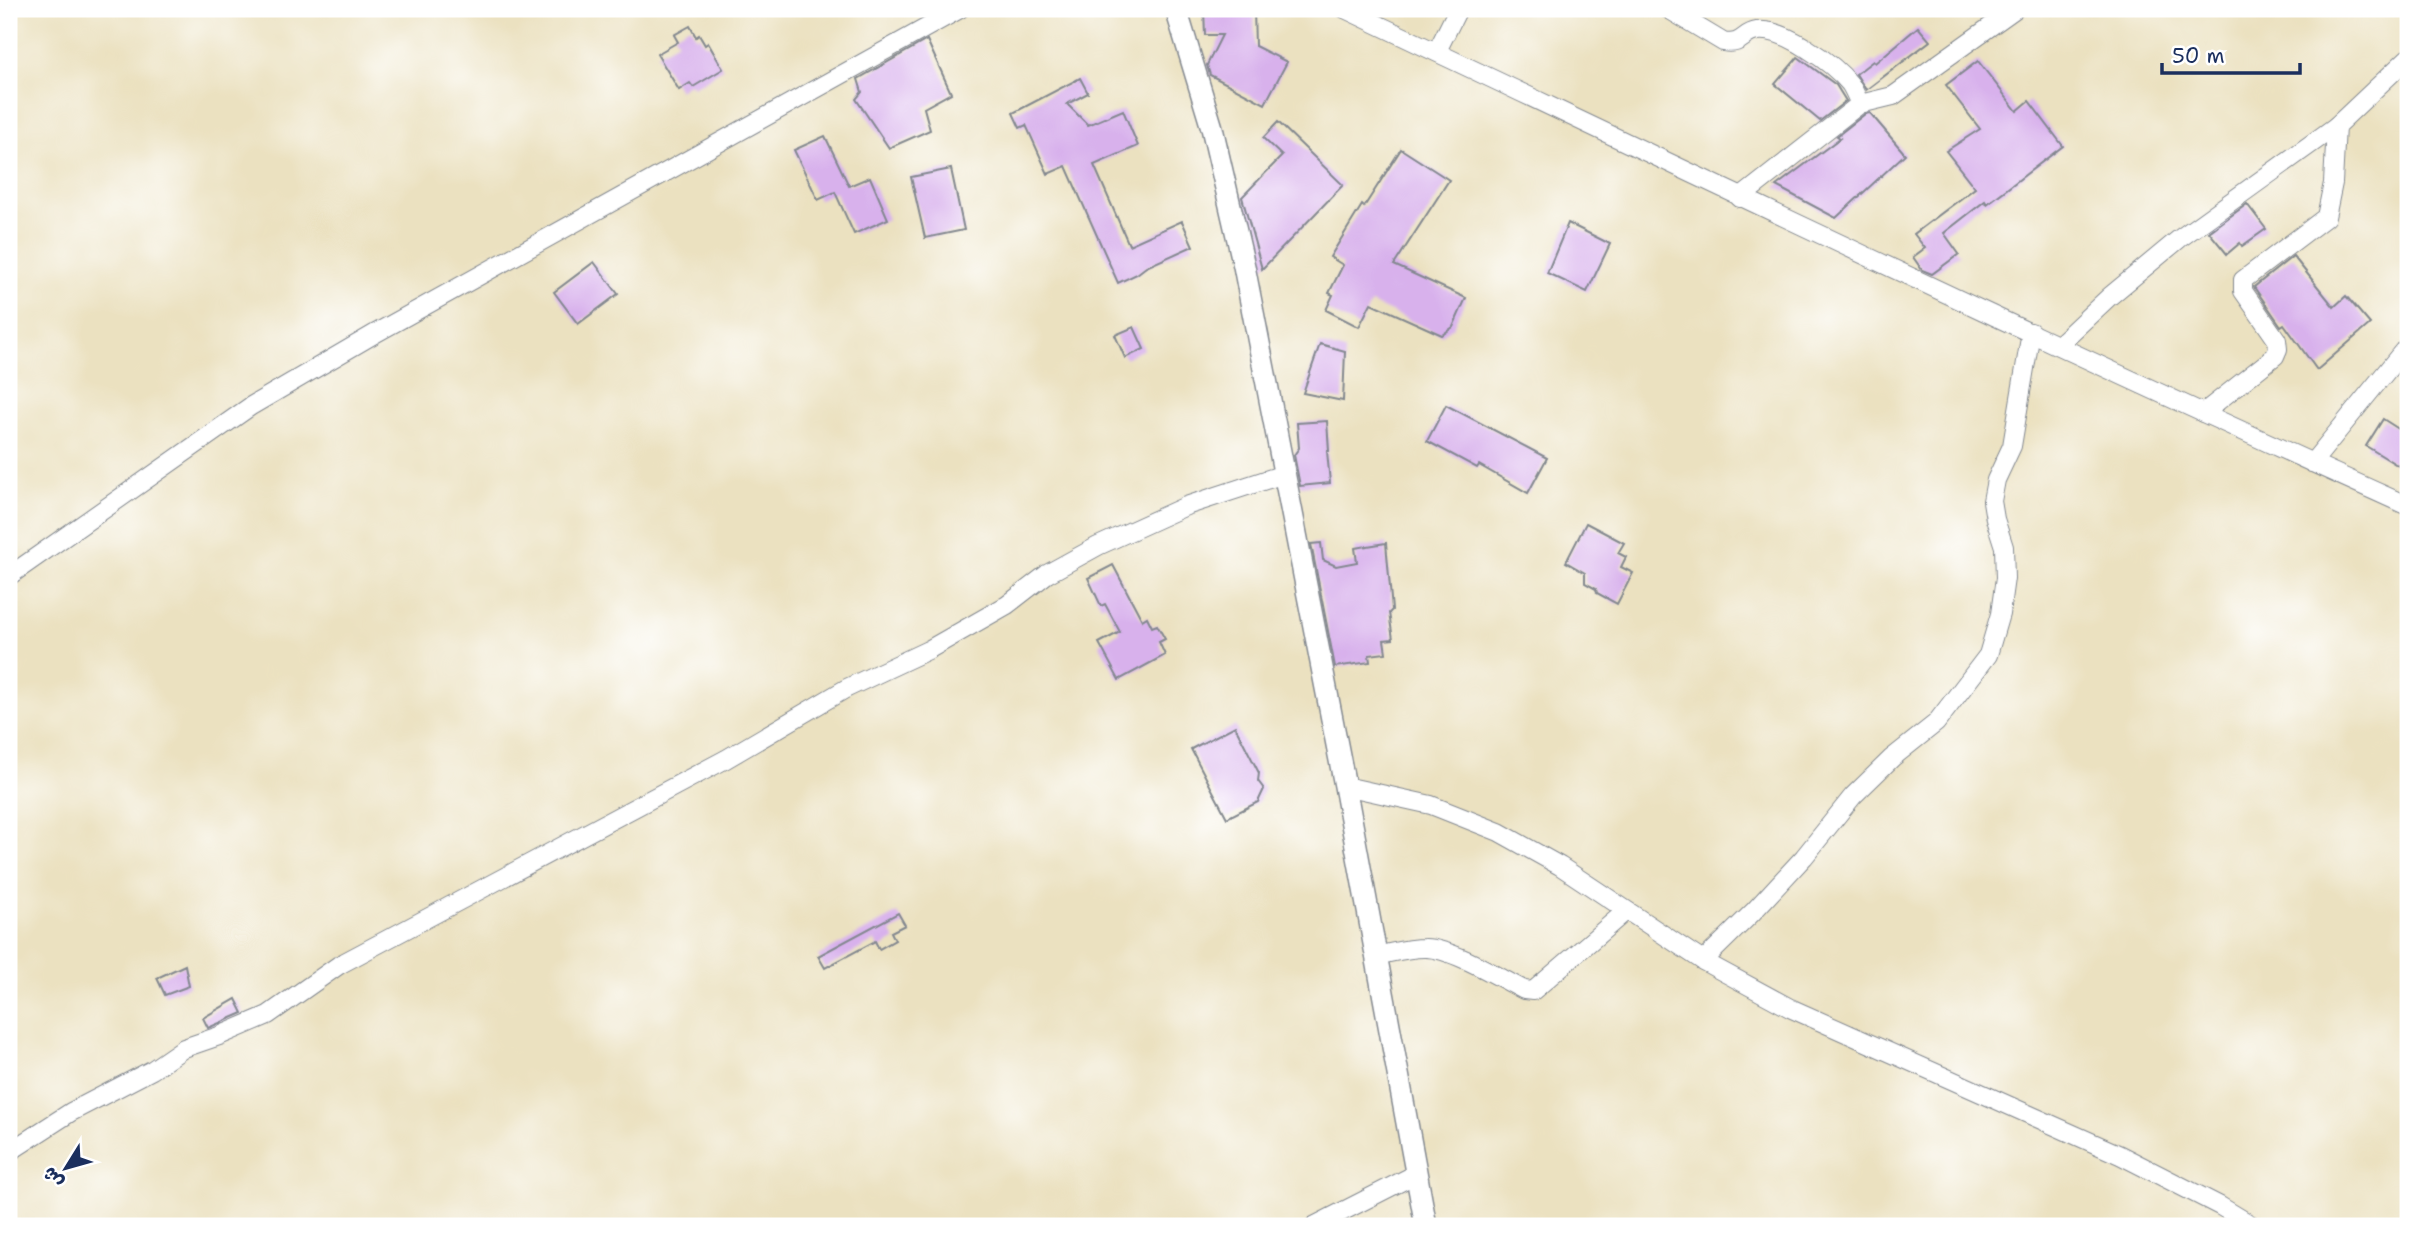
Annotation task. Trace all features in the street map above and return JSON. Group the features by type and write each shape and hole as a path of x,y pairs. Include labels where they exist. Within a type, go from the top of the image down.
{"street":[{"path":"9,576 263,400 376,333 960,9"},
{"path":"1176,9 1212,128 1229,197 1345,786 1426,1226"},
{"path":"1345,9 1740,198 2408,506"},
{"path":"1437,51 1458,9"},
{"path":"1668,9 1723,42 1741,42 1753,31 1765,30 1783,35 1819,57 1840,75 1850,85 1860,104"},
{"path":"1740,198 1860,104 1892,96 2015,9"},
{"path":"2058,345 2109,297 2179,239 2336,126 2408,58"},
{"path":"2203,413 2275,356 2277,340 2243,291 2243,280 2326,217 2333,183 2336,126"},
{"path":"1703,961 1754,912 1804,857 1853,796 1892,758 1936,723 1988,655 2000,614 2005,578 2004,547 1992,501 1996,480 2012,446 2031,332"},
{"path":"2312,463 2408,345"},
{"path":"9,1152 71,1112 152,1070 184,1048 268,1015 339,965 726,759 847,688 928,650 1007,605 1047,574 1098,546 1186,506 1284,474"},
{"path":"1345,786 1431,805 1499,832 1560,866 1703,961 1790,1008 2120,1155 2220,1206 2253,1226"},
{"path":"1375,956 1424,948 1438,950 1524,990 1533,991 1626,911"},
{"path":"1314,1226 1416,1174"}],"building":[{"path":"1204,9 1254,9 1255,46 1287,62 1265,104 1210,75 1207,65 1222,35 1205,35"},
{"path":"690,26 696,37 699,35 705,45 708,43 723,69 693,87 690,83 679,90 657,54 678,42 674,35"},
{"path":"1918,27 1930,41 1866,90 1856,74 1873,61 1875,63"},
{"path":"927,40 951,93 924,108 930,130 889,148 856,99 862,92 858,79"},
{"path":"1798,57 1836,85 1846,101 1820,121 1775,84"},
{"path":"1978,61 2017,111 2029,101 2063,146 1944,233 1959,254 1932,274 1922,270 1913,257 1925,248 1914,234 1975,188 1946,151 1980,129 1946,85"},
{"path":"1080,78 1088,93 1067,104 1088,125 1123,110 1138,146 1094,165 1129,245 1182,221 1193,246 1118,283 1066,166 1048,174 1026,125 1020,128 1013,113"},
{"path":"1870,113 1905,154 1836,218 1776,186 1840,138 1837,136 1865,114"},
{"path":"1278,122 1343,185 1262,269 1242,197 1282,156 1263,138"},
{"path":"825,136 849,186 870,177 888,219 854,234 835,192 818,200 794,150"},
{"path":"1401,149 1449,180 1394,265 1466,298 1453,327 1442,335 1371,303 1359,327 1326,310 1333,295 1329,293 1343,265 1330,257"},
{"path":"951,169 964,230 925,238 911,177"},
{"path":"2247,204 2266,229 2242,246 2240,243 2227,254 2209,232"},
{"path":"1568,223 1610,244 1587,292 1547,273"},
{"path":"2293,256 2334,307 2346,296 2370,324 2317,370 2254,287"},
{"path":"594,262 618,294 578,324 554,292"},
{"path":"1134,327 1144,349 1125,358 1115,335"},
{"path":"1320,344 1345,351 1343,401 1303,393"},
{"path":"1446,405 1547,458 1528,493 1479,465 1477,468 1427,441"},
{"path":"2383,419 2408,435 2408,458 2402,468 2366,446"},
{"path":"1327,421 1330,483 1300,486 1294,455 1299,448 1297,423"},
{"path":"1586,523 1624,543 1618,553 1626,557 1621,567 1633,573 1617,604 1597,593 1596,589 1585,583 1585,573 1566,562"},
{"path":"1321,543 1323,560 1336,566 1357,562 1355,548 1386,543 1393,639 1384,640 1386,653 1369,655 1370,662 1335,667 1311,544"},
{"path":"1113,565 1142,620 1147,617 1152,627 1157,625 1165,639 1159,642 1165,655 1119,680 1099,643 1120,632 1105,604 1101,606 1088,578"},
{"path":"1235,726 1259,773 1258,781 1264,789 1258,802 1227,818 1191,749"},
{"path":"898,913 905,925 891,932 895,940 879,949 875,941 825,968 818,956"},
{"path":"185,965 189,986 165,995 157,978"},
{"path":"236,999 243,1013 208,1028 203,1018"}]}
